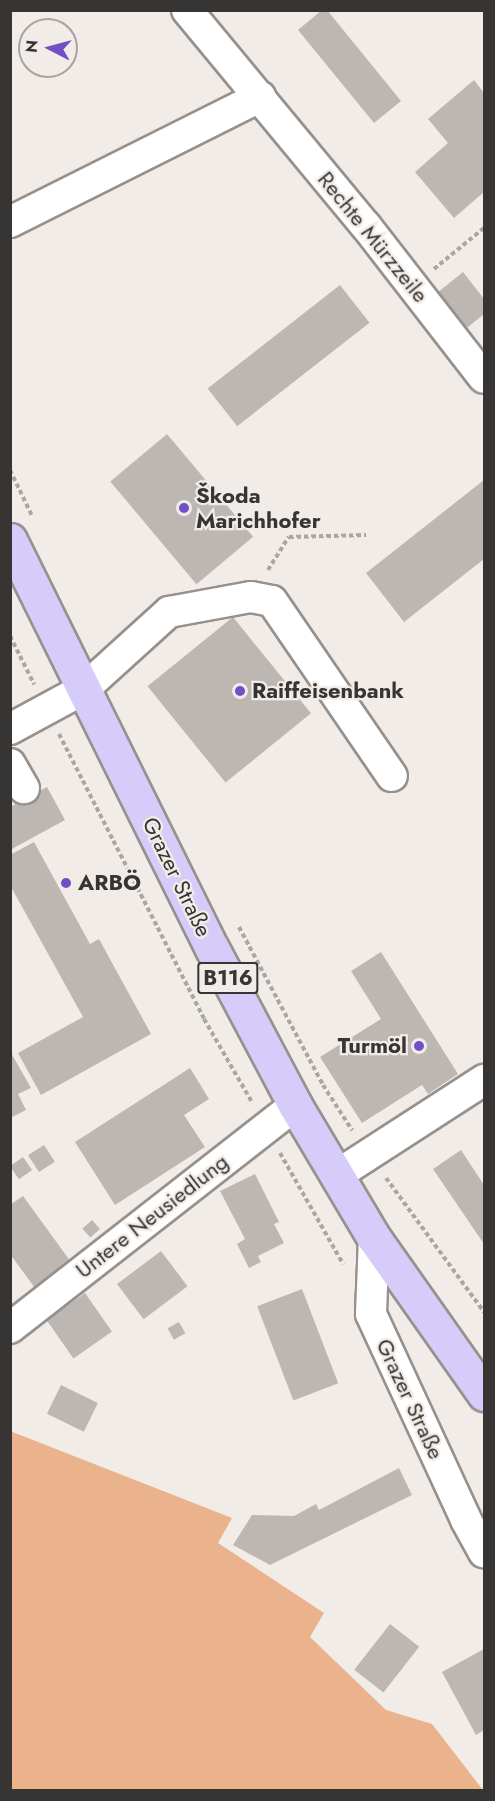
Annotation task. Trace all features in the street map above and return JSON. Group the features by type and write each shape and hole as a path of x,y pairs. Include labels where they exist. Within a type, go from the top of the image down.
{"main road":[{"name":"Grazer Straße","path":"23,532 84,689 213,950 295,1106 374,1238 484,1394"}],"street":[{"name":"Rechte Mürzzeile","path":"187,10 261,97 484,378"},
{"path":"10,222 261,97"},
{"path":"10,729 84,689 169,612 251,597 272,601 392,776"},
{"path":"337,1175 484,1080"},
{"name":"Untere Neusiedlung","path":"10,1328 295,1106"},
{"name":"Grazer Straße","path":"374,1238 371,1314 466,1520 484,1552"}],"path":[{"path":"413,287 484,228"},
{"path":"10,471 23,532"},
{"path":"251,597 289,537 366,535"},
{"path":"10,636 204,1018 349,1275"},
{"path":"235,919 323,1085 369,1155 484,1312"}],"shaded area":[{"path":"10,1431 232,1518 218,1543 324,1613 310,1637 386,1710 432,1724 483,1790 11,1790"}],"building":[{"path":"322,10 327,10 401,101 374,123 298,30"},
{"path":"474,80 484,93 484,192 454,218 415,172 448,143 428,119"},
{"path":"463,272 484,299 484,314 461,333 432,297"},
{"path":"340,285 370,323 237,426 208,388"},
{"path":"167,434 253,537 196,584 110,482"},
{"path":"484,480 484,559 404,622 366,573"},
{"path":"233,617 311,713 226,783 148,686"},
{"path":"47,787 65,820 10,850 10,807"},
{"path":"34,842 90,944 99,939 151,1034 41,1095 18,1053 83,1017 10,885 10,855"},
{"path":"381,952 458,1074 428,1094 422,1085 362,1123 320,1057 381,1019 351,971"},
{"path":"10,1051 31,1088 18,1094 26,1110 10,1118"},
{"path":"190,1068 209,1099 184,1115 205,1147 115,1205 75,1142"},
{"path":"44,1145 55,1162 39,1172 28,1155"},
{"path":"461,1150 484,1185 484,1244 433,1169"},
{"path":"23,1157 32,1170 19,1179 10,1166"},
{"path":"255,1174 279,1222 274,1224 284,1243 258,1256 261,1262 249,1268 237,1244 245,1239 220,1191"},
{"path":"23,1196 71,1262 35,1288 10,1254 10,1205"},
{"path":"92,1220 100,1229 90,1238 82,1229"},
{"path":"161,1251 187,1286 144,1319 117,1284"},
{"path":"302,1289 338,1383 293,1400 257,1306"},
{"path":"85,1293 112,1332 73,1358 46,1320"},
{"path":"179,1322 185,1333 174,1340 168,1328"},
{"path":"61,1385 98,1403 84,1432 47,1414"},
{"path":"399,1468 412,1495 270,1565 233,1545 252,1515 294,1516 316,1504 319,1510"},
{"path":"390,1624 419,1647 383,1692 354,1670"},
{"path":"484,1649 484,1730 476,1735 442,1672"}],"place":[{"name":"Škoda Marichhofer","path":"184,508"},
{"name":"Raiffeisenbank","path":"240,691"},
{"name":"ARBÖ","path":"66,883"},
{"name":"Turmöl","path":"419,1046"}]}
